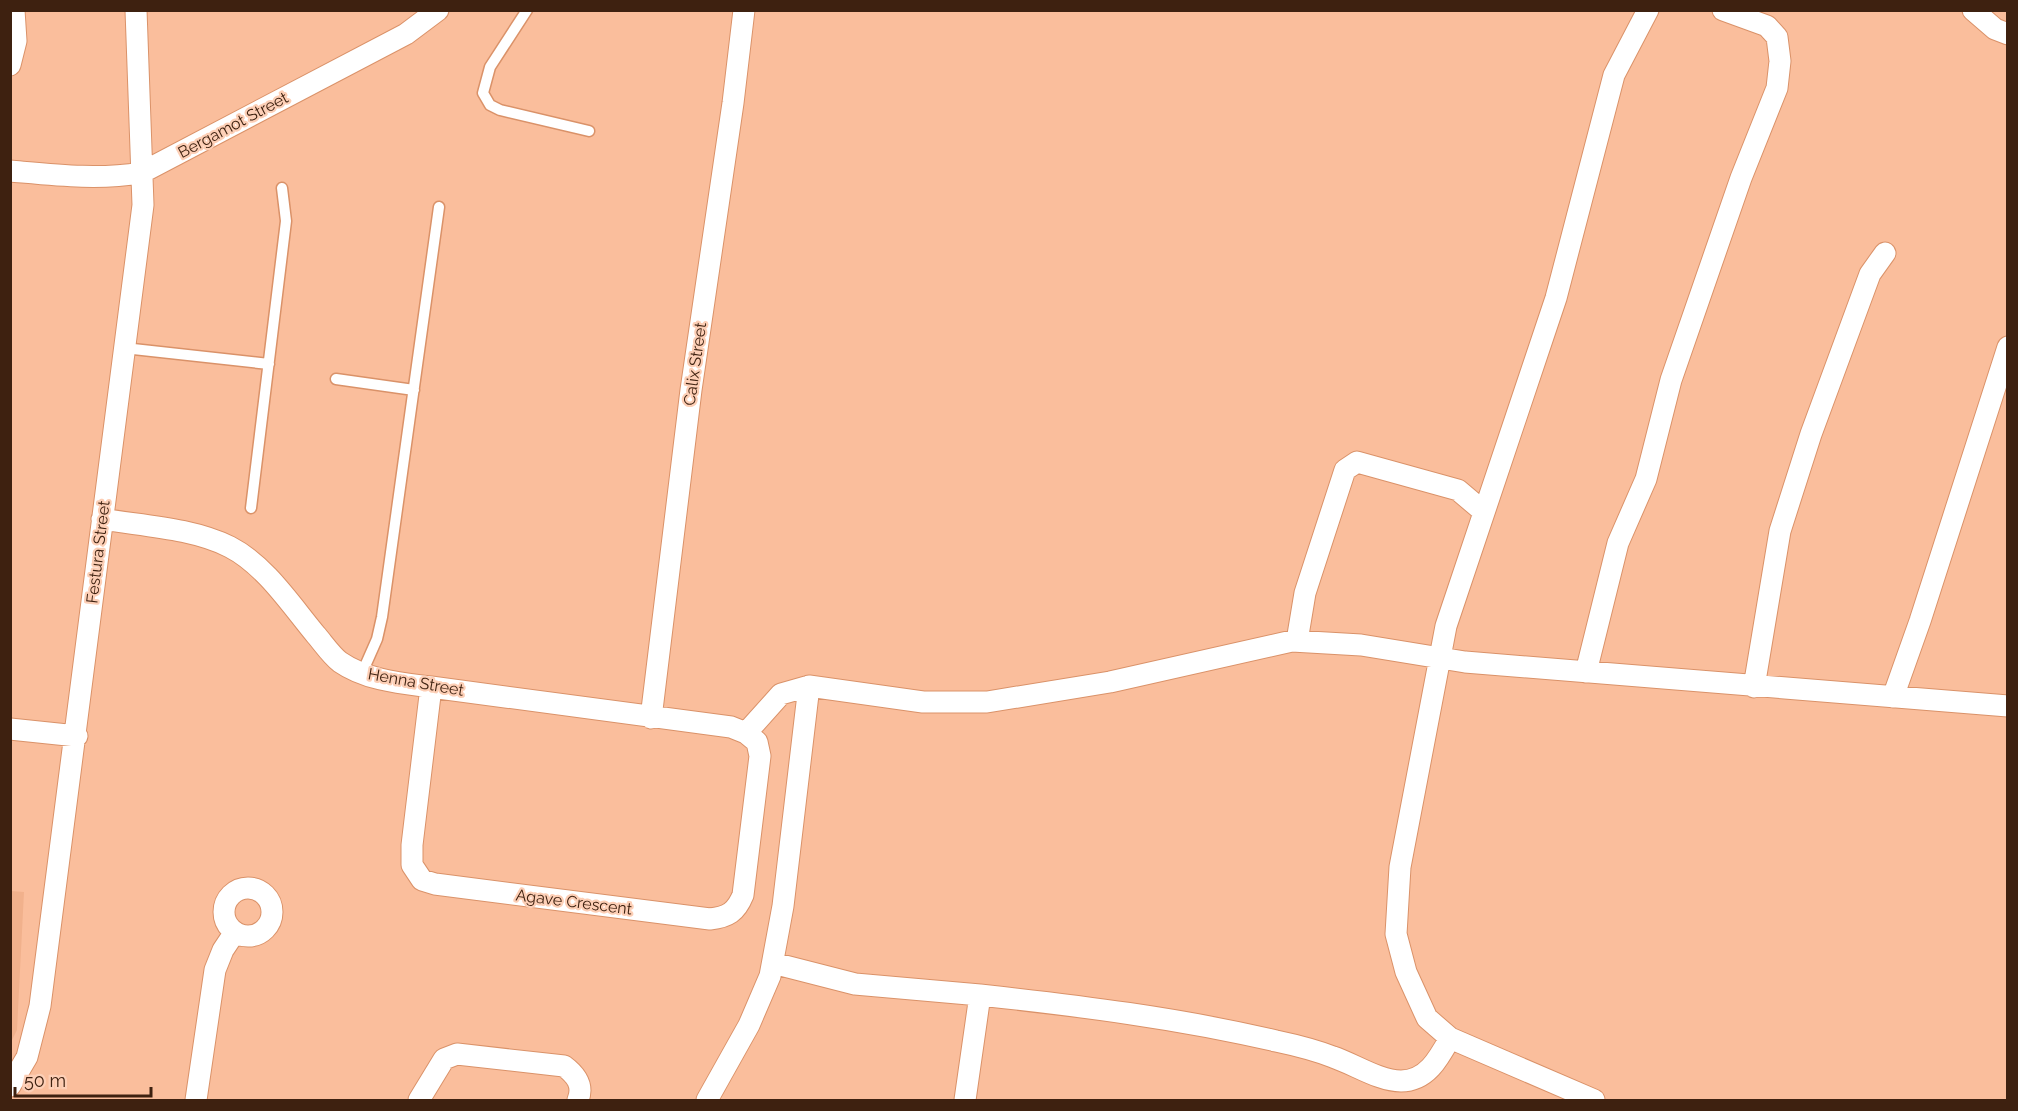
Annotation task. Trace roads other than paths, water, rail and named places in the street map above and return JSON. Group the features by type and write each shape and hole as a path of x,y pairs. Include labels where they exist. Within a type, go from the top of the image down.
{"street":[{"path":"10,65 16,41 14,10"},
{"name":"Festura Street","path":"10,1086 27,1057 38,1022 143,205 136,10"},
{"name":"Bergamot Street","path":"10,171 84,177 141,173 406,34 438,10"},
{"name":"Calix Street","path":"651,718 691,390 733,103 744,10"},
{"path":"1594,1101 1450,1038 1427,1018 1406,972 1396,934 1400,867 1446,626 1556,298 1611,84 1647,10"},
{"path":"1586,672 1618,543 1646,479 1671,380 1741,178 1777,88 1780,62 1776,37 1767,27 1723,10"},
{"path":"1973,10 1995,29 2007,34"},
{"path":"1754,687 1780,531 1811,434 1870,274 1885,253"},
{"path":"1893,697 1920,621 2007,347"},
{"path":"1297,641 1305,592 1345,470 1358,462 1425,479 1458,490 1484,512"},
{"name":"Henna Street","path":"102,519 189,534 231,548 248,559 274,585 337,660 362,673 431,687 731,727 746,733"},
{"path":"746,733 782,694 809,686 923,702 987,702 1110,682 1270,644 1297,641 1361,645 1438,659 1754,687 2007,706"},
{"path":"707,1101 749,1025 773,963 783,906 809,686"},
{"name":"Agave Crescent","path":"431,687 412,865 422,880 435,884 710,920 731,914 743,895 760,756 757,742 746,733"},
{"path":"10,729 76,736"},
{"path":"196,1101 215,970 234,932"},
{"path":"773,963 855,984 980,995 1147,1014 1200,1024 1333,1056 1386,1078 1402,1081 1421,1076 1435,1065 1450,1038"},
{"path":"965,1101 980,995"},
{"path":"419,1101 444,1059 457,1054 564,1066 574,1073 582,1092 578,1101"}],"lane":[{"path":"528,10 490,67 483,93 490,105 500,110 589,132"},
{"path":"252,508 286,221 282,188"},
{"path":"362,673 377,639 382,617 439,207"},
{"path":"124,348 269,364"},
{"path":"336,379 414,390"}]}
